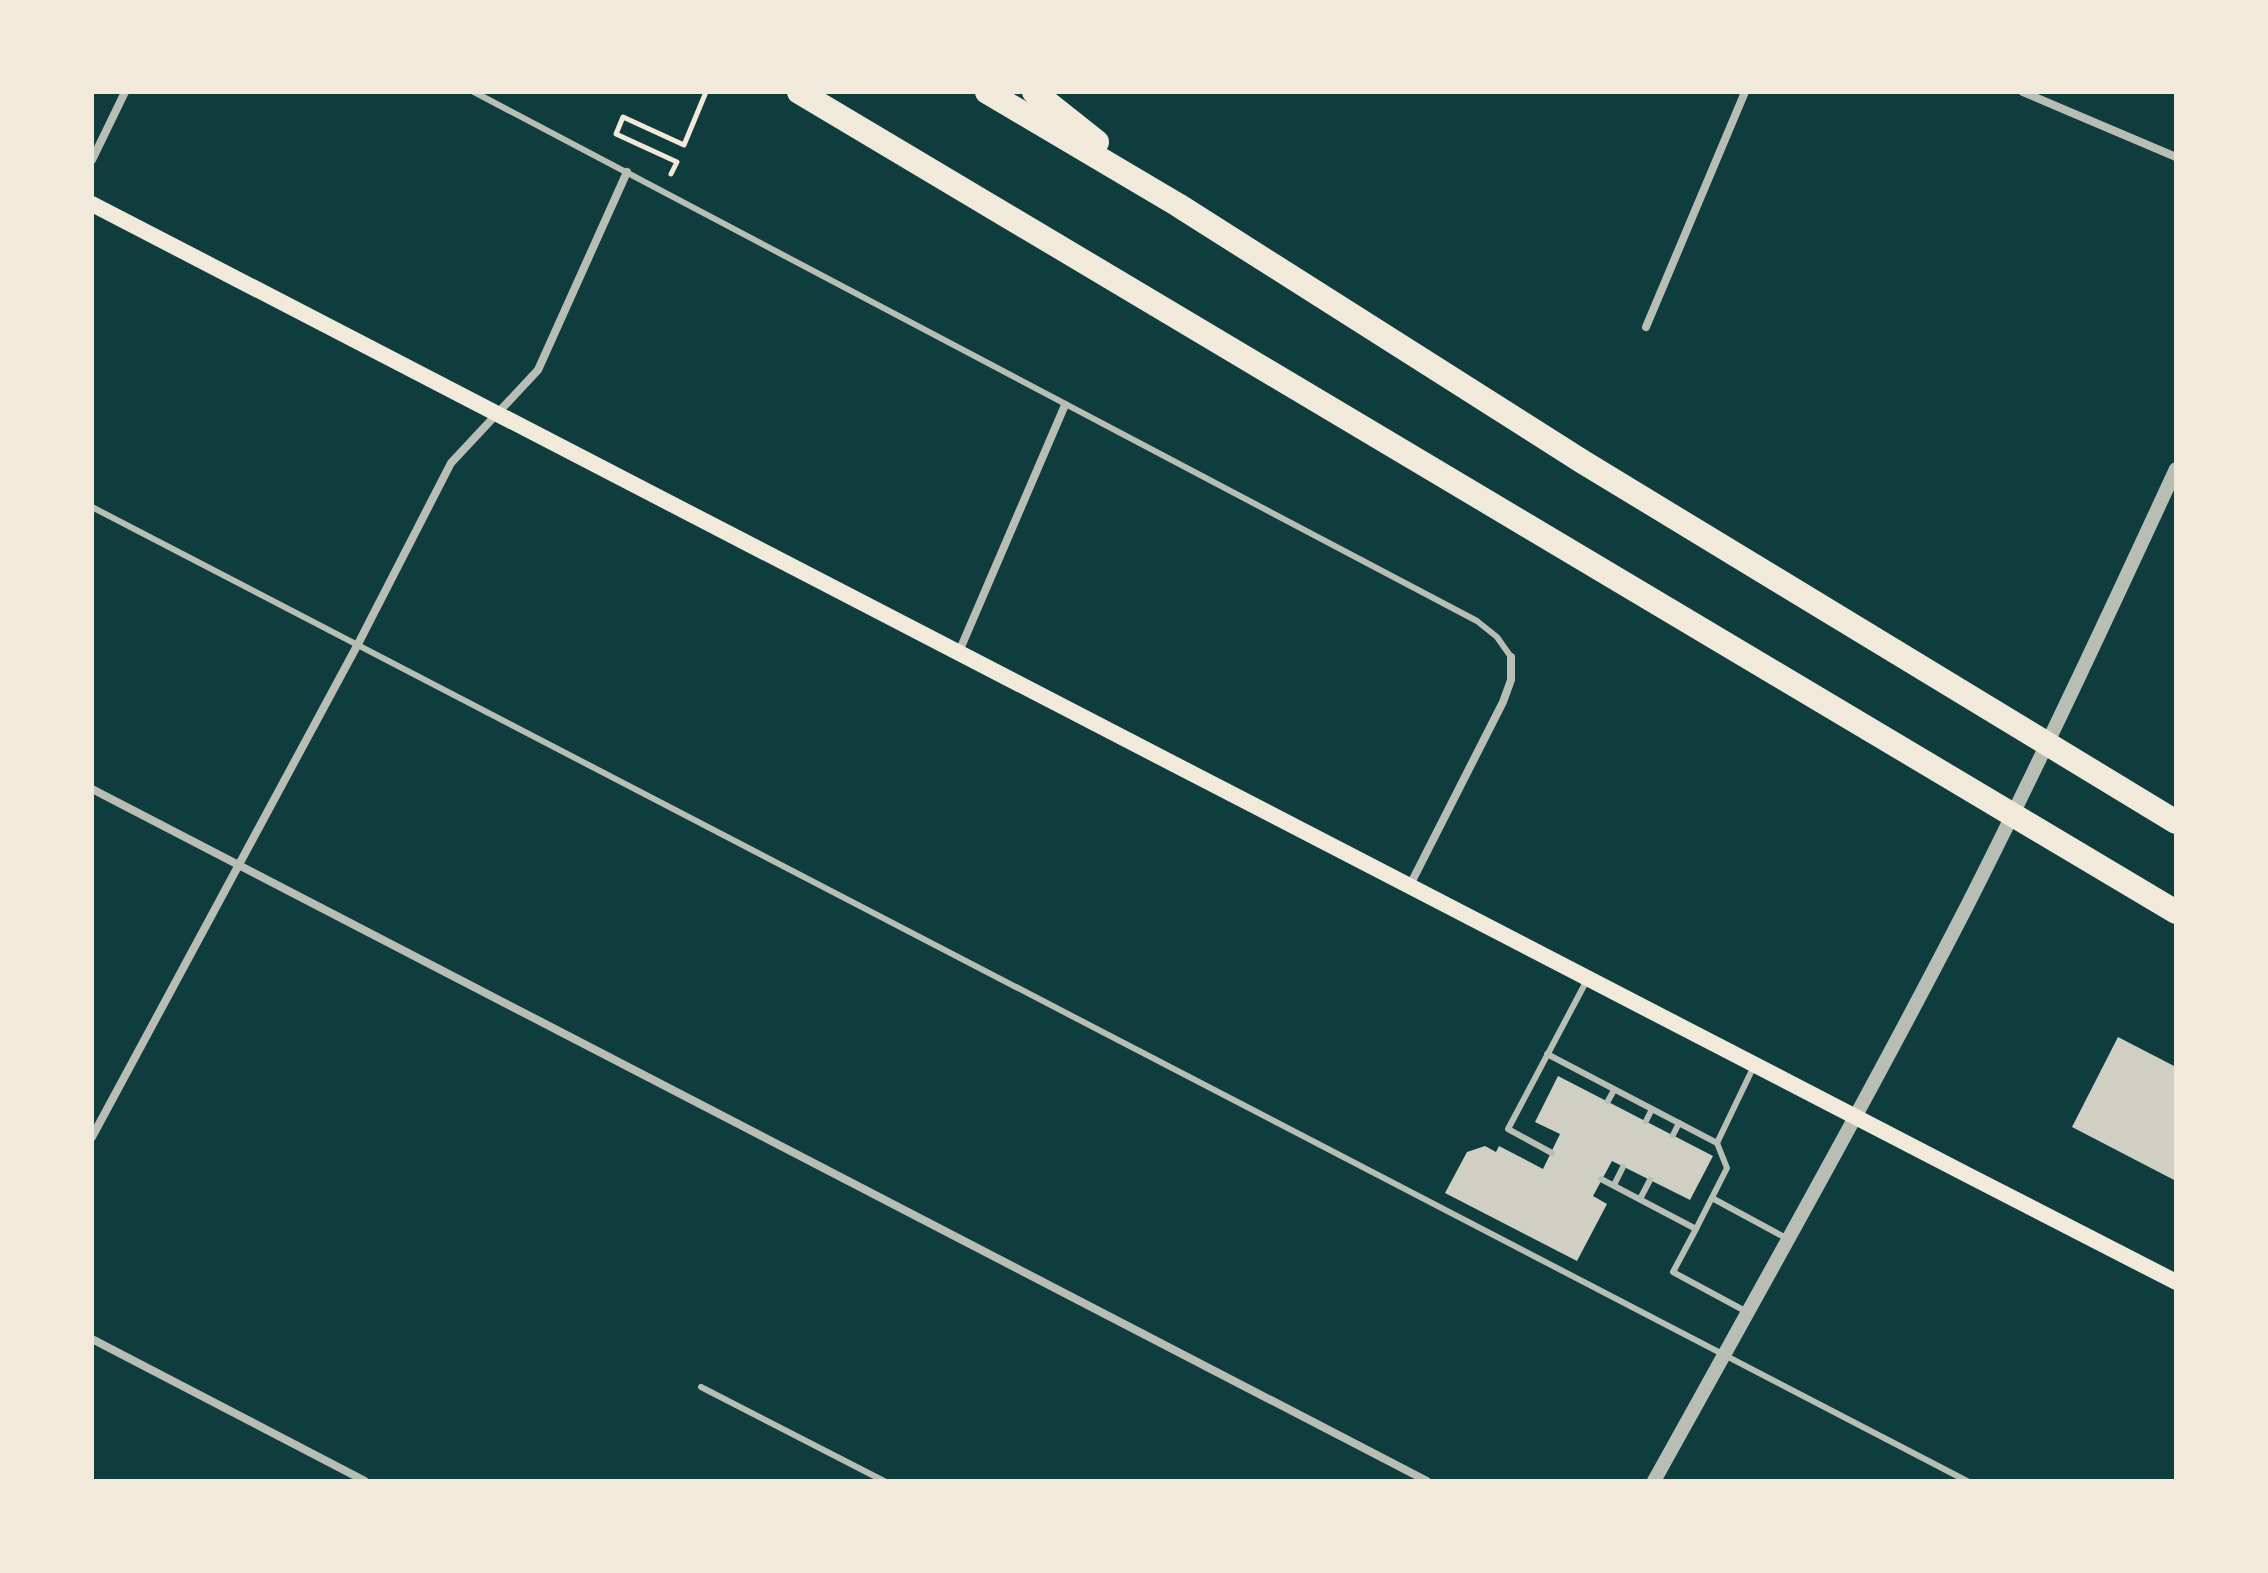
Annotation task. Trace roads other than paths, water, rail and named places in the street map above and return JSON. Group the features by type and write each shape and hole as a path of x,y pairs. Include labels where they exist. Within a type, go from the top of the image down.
{"highway":[{"path":"799,92 2176,912"},
{"path":"987,92 1178,205 1583,462 2176,822"},
{"path":"1034,92 1178,205"}],"main road":[{"path":"92,204 958,655 2176,1282"}],"street":[{"path":"92,160 125,92"},
{"path":"1646,327 1745,92"},
{"path":"2023,92 2176,157"},
{"path":"92,1137 358,644 451,463 538,370 627,172"},
{"path":"958,655 1065,405"},
{"path":"1654,1481 1856,1118 1967,905 2098,638 2176,469"},
{"path":"1409,887 1503,702 1511,680 1511,657"},
{"path":"92,789 1427,1481"},
{"path":"92,1339 365,1481"}],"lane":[{"path":"474,92 1477,621 1497,637 1511,657"},
{"path":"92,507 1967,1481"},
{"path":"1552,1153 1508,1129 1588,977"},
{"path":"1547,1054 1717,1143 1727,1168 1673,1272 1748,1313"},
{"path":"1717,1143 1754,1065"},
{"path":"1608,1101 1614,1090"},
{"path":"1646,1121 1652,1109"},
{"path":"1673,1135 1679,1123"},
{"path":"1614,1185 1623,1167"},
{"path":"1601,1179 1696,1229"},
{"path":"1640,1199 1650,1180"},
{"path":"1712,1198 1788,1239"},
{"path":"701,1387 884,1481"}]}
